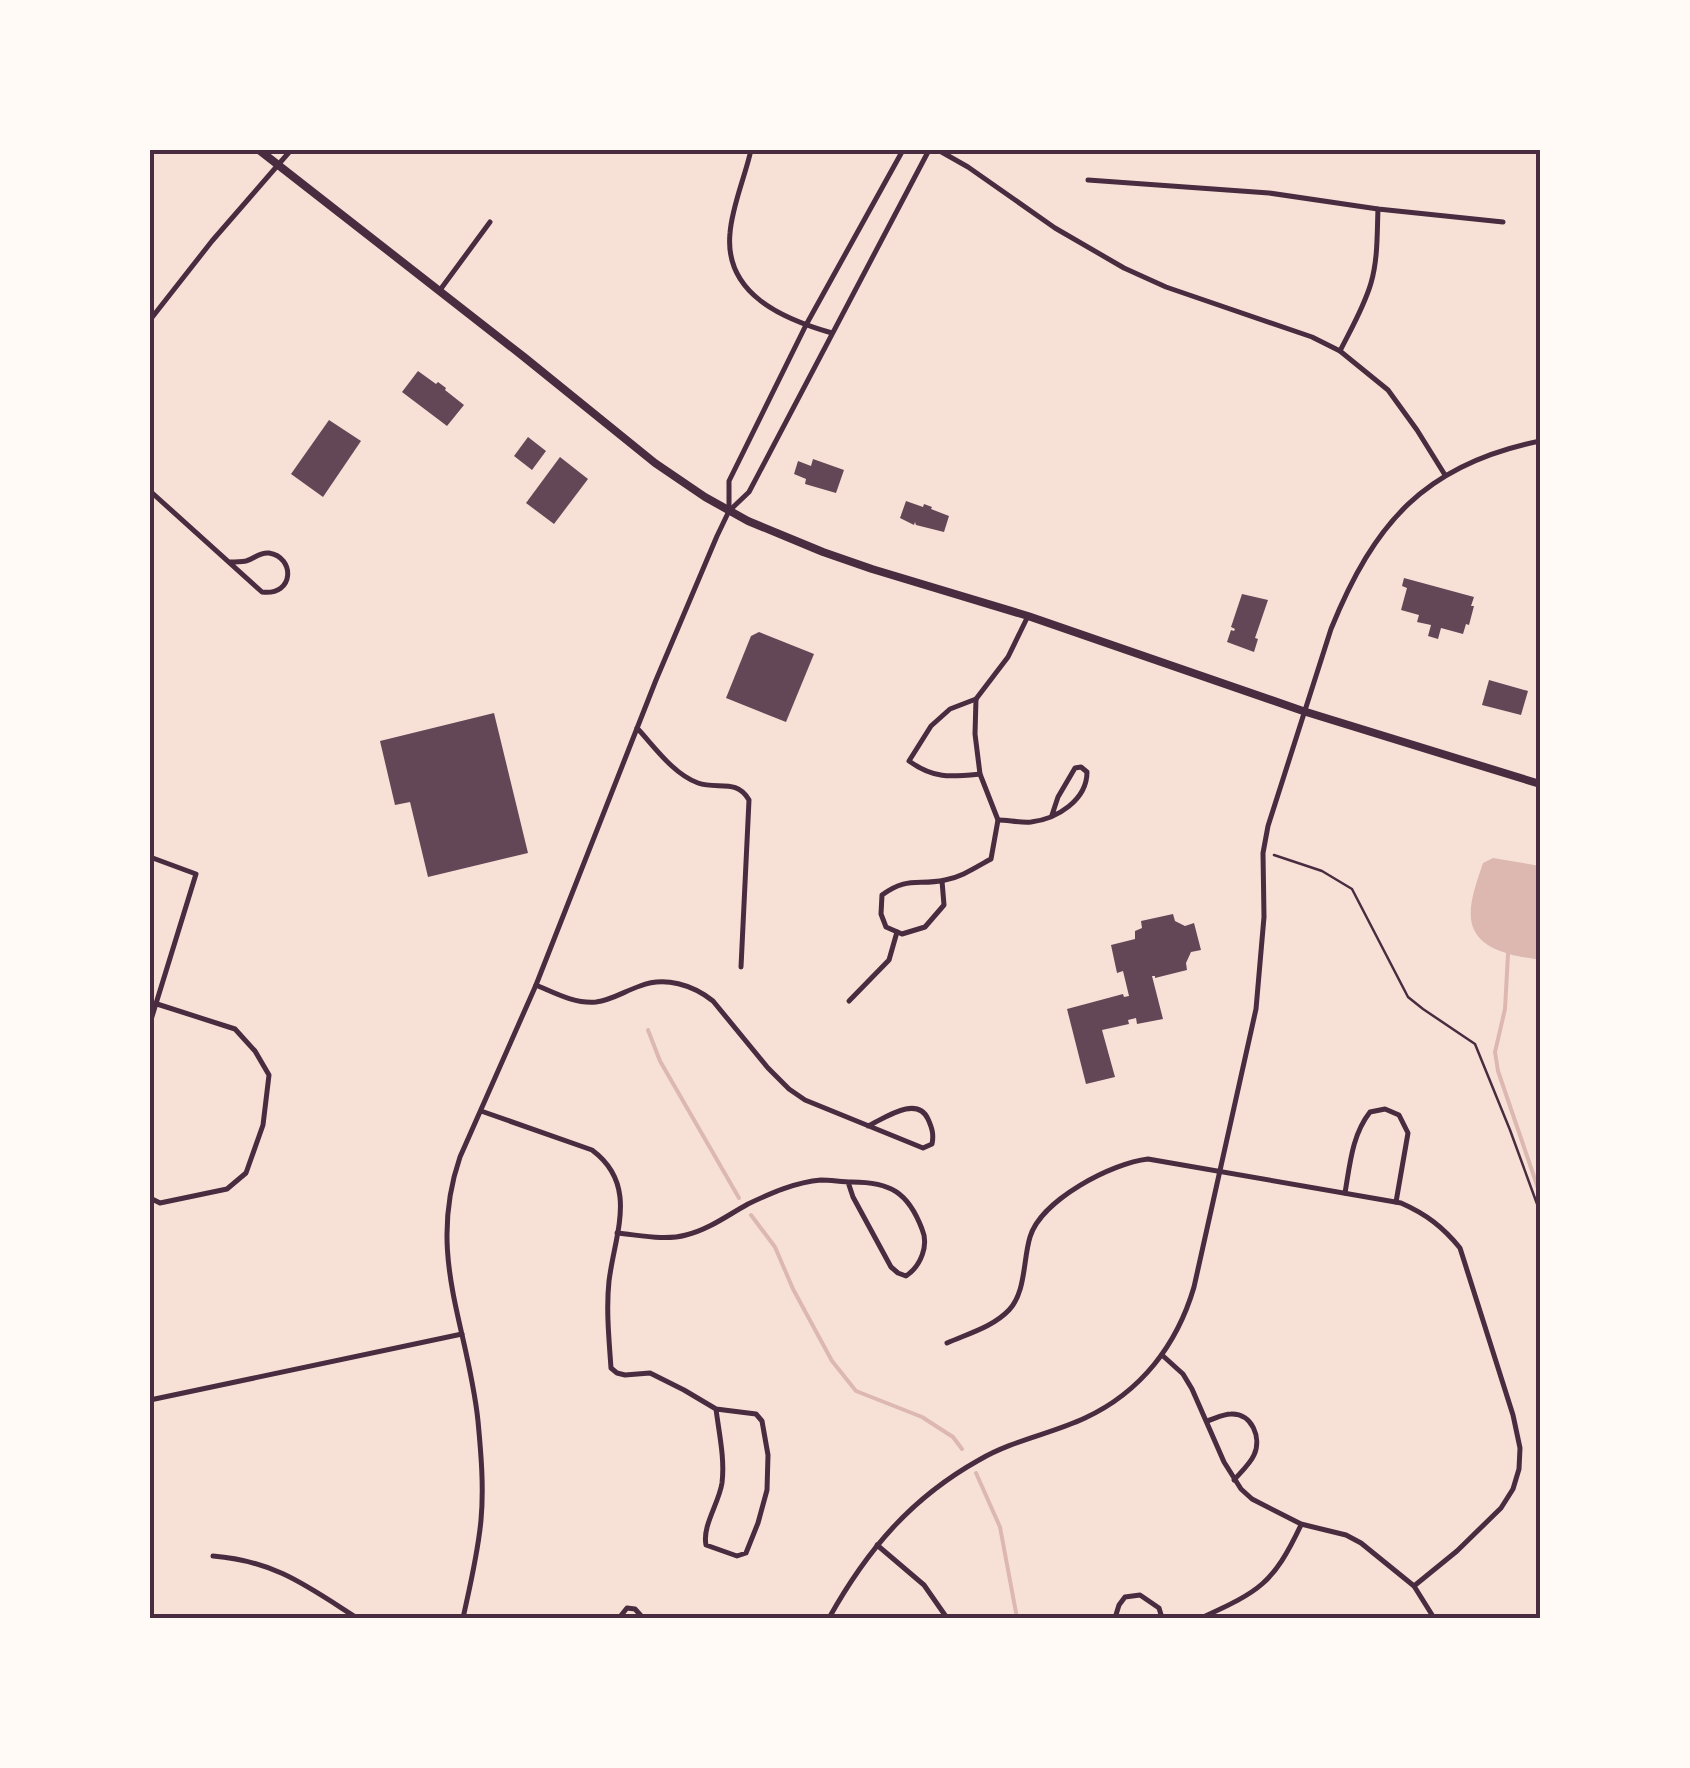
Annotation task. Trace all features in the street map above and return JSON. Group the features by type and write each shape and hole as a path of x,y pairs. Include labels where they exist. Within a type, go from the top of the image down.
{"main road":[{"path":"259,150 655,463 728,511 823,552 1028,616 1303,712 1540,784"}],"street":[{"path":"150,320 291,150"},
{"path":"751,150 729,237 737,273 750,292 768,306 833,333"},
{"path":"463,1618 482,1504 478,1420 451,1293 446,1247 452,1179 536,986 637,728 728,511 728,481 806,325 903,150"},
{"path":"728,511 750,492 929,150"},
{"path":"938,150 1055,228 1124,268 1340,351 1388,390 1445,475"},
{"path":"1088,180 1269,193 1503,222"},
{"path":"1340,351 1372,281 1378,209"},
{"path":"440,290 490,222"},
{"path":"829,1618 876,1545 918,1502 961,1470 1006,1446 1083,1419 1116,1401 1144,1377 1175,1336 1187,1311 1256,1009 1264,917 1263,852 1268,826 1331,628 1364,561 1398,512 1445,475 1492,454 1540,441"},
{"path":"150,491 228,562 262,592 273,594 286,584 286,566 272,553 262,553 248,561 228,562"},
{"path":"980,774 942,776 923,771 909,761 931,726 950,709 976,699 1008,656 1028,616"},
{"path":"942,881 944,904 925,927 902,934 886,927 880,914 882,896 896,885 962,876 991,859 998,820 980,774 976,699"},
{"path":"637,728 676,770 698,783 735,786 744,790 749,800 741,967"},
{"path":"998,820 1033,822 1052,815 1074,804 1087,780 1087,772 1075,768 1052,815"},
{"path":"150,857 196,874 150,1023"},
{"path":"849,1001 889,960 897,932"},
{"path":"536,986 586,1002 611,998 652,982 688,986 713,1001 768,1068 805,1100 868,1126 923,1148 932,1144 934,1135 926,1113 909,1107 868,1126"},
{"path":"150,1198 160,1203 227,1189 246,1173 263,1125 269,1075 255,1051 235,1029 157,1004"},
{"path":"1345,1194 1360,1124 1370,1112 1385,1110 1399,1115 1408,1133 1396,1202"},
{"path":"481,1111 578,1144 600,1156 617,1180 617,1234 608,1301 611,1368 617,1373 662,1378 716,1409 756,1414 762,1420 768,1474 764,1506 746,1553 737,1556 706,1546 722,1480 716,1409"},
{"path":"947,1343 992,1323 1010,1309 1020,1290 1034,1226 1041,1214 1110,1169 1134,1160 1148,1159 1396,1202 1431,1218 1460,1248 1514,1415 1520,1448 1513,1489 1501,1508 1414,1586"},
{"path":"617,1234 689,1235 783,1189 819,1180 866,1181 901,1195 924,1233 919,1262 906,1276 891,1266 848,1182"},
{"path":"150,1400 462,1334"},
{"path":"1162,1355 1182,1374 1234,1480 1252,1499 1301,1524 1346,1535 1361,1543 1414,1586 1434,1618"},
{"path":"1207,1420 1233,1413 1254,1427 1254,1454 1234,1480"},
{"path":"1201,1618 1253,1593 1274,1574 1301,1524"},
{"path":"876,1545 924,1585 946,1618"},
{"path":"213,1556 276,1569 357,1618"},
{"path":"1115,1618 1125,1597 1140,1595 1159,1608 1162,1618"},
{"path":"619,1618 627,1608 643,1618"}],"path":[{"path":"1263,852 1322,870 1352,888 1408,996 1475,1044 1540,1212"}],"shaded area":[{"path":"1493,858 1540,866 1540,960 1492,947 1474,929 1474,892 1483,863"}],"building":[{"path":"418,371 438,382 464,405 447,426 402,392"},
{"path":"329,420 361,441 323,497 291,474"},
{"path":"528,437 546,451 532,470 514,456"},
{"path":"560,457 588,479 554,524 526,503"},
{"path":"813,459 844,470 836,493 805,484 806,479 794,474 798,461 811,466"},
{"path":"906,501 923,507 924,504 949,516 944,532 900,518"},
{"path":"1404,578 1474,597 1469,625 1466,624 1463,634 1441,628 1438,639 1428,636 1431,625 1417,622 1419,615 1401,610 1407,588 1402,586"},
{"path":"1242,594 1268,600 1254,652 1227,642 1235,629 1231,627"},
{"path":"759,632 814,654 786,722 726,698 751,636"},
{"path":"1489,680 1528,691 1521,715 1482,705"},
{"path":"494,713 528,853 428,877 410,802 395,805 380,741"},
{"path":"1173,914 1175,921 1185,926 1194,923 1201,950 1191,952 1187,970 1152,976 1163,1019 1137,1024 1136,1018 1128,1020 1129,1024 1102,1030 1115,1077 1086,1084 1067,1009 1123,994 1129,996 1123,971 1117,973 1111,945 1135,939 1135,931 1142,928 1141,921"}],"waterway":[{"path":"1508,954 1505,1009 1495,1052 1540,1194"},
{"path":"648,1030 660,1061 739,1198"},
{"path":"751,1215 775,1247 832,1361 856,1391 922,1417 953,1437 962,1449"},
{"path":"976,1473 1000,1527 1017,1618"}]}
